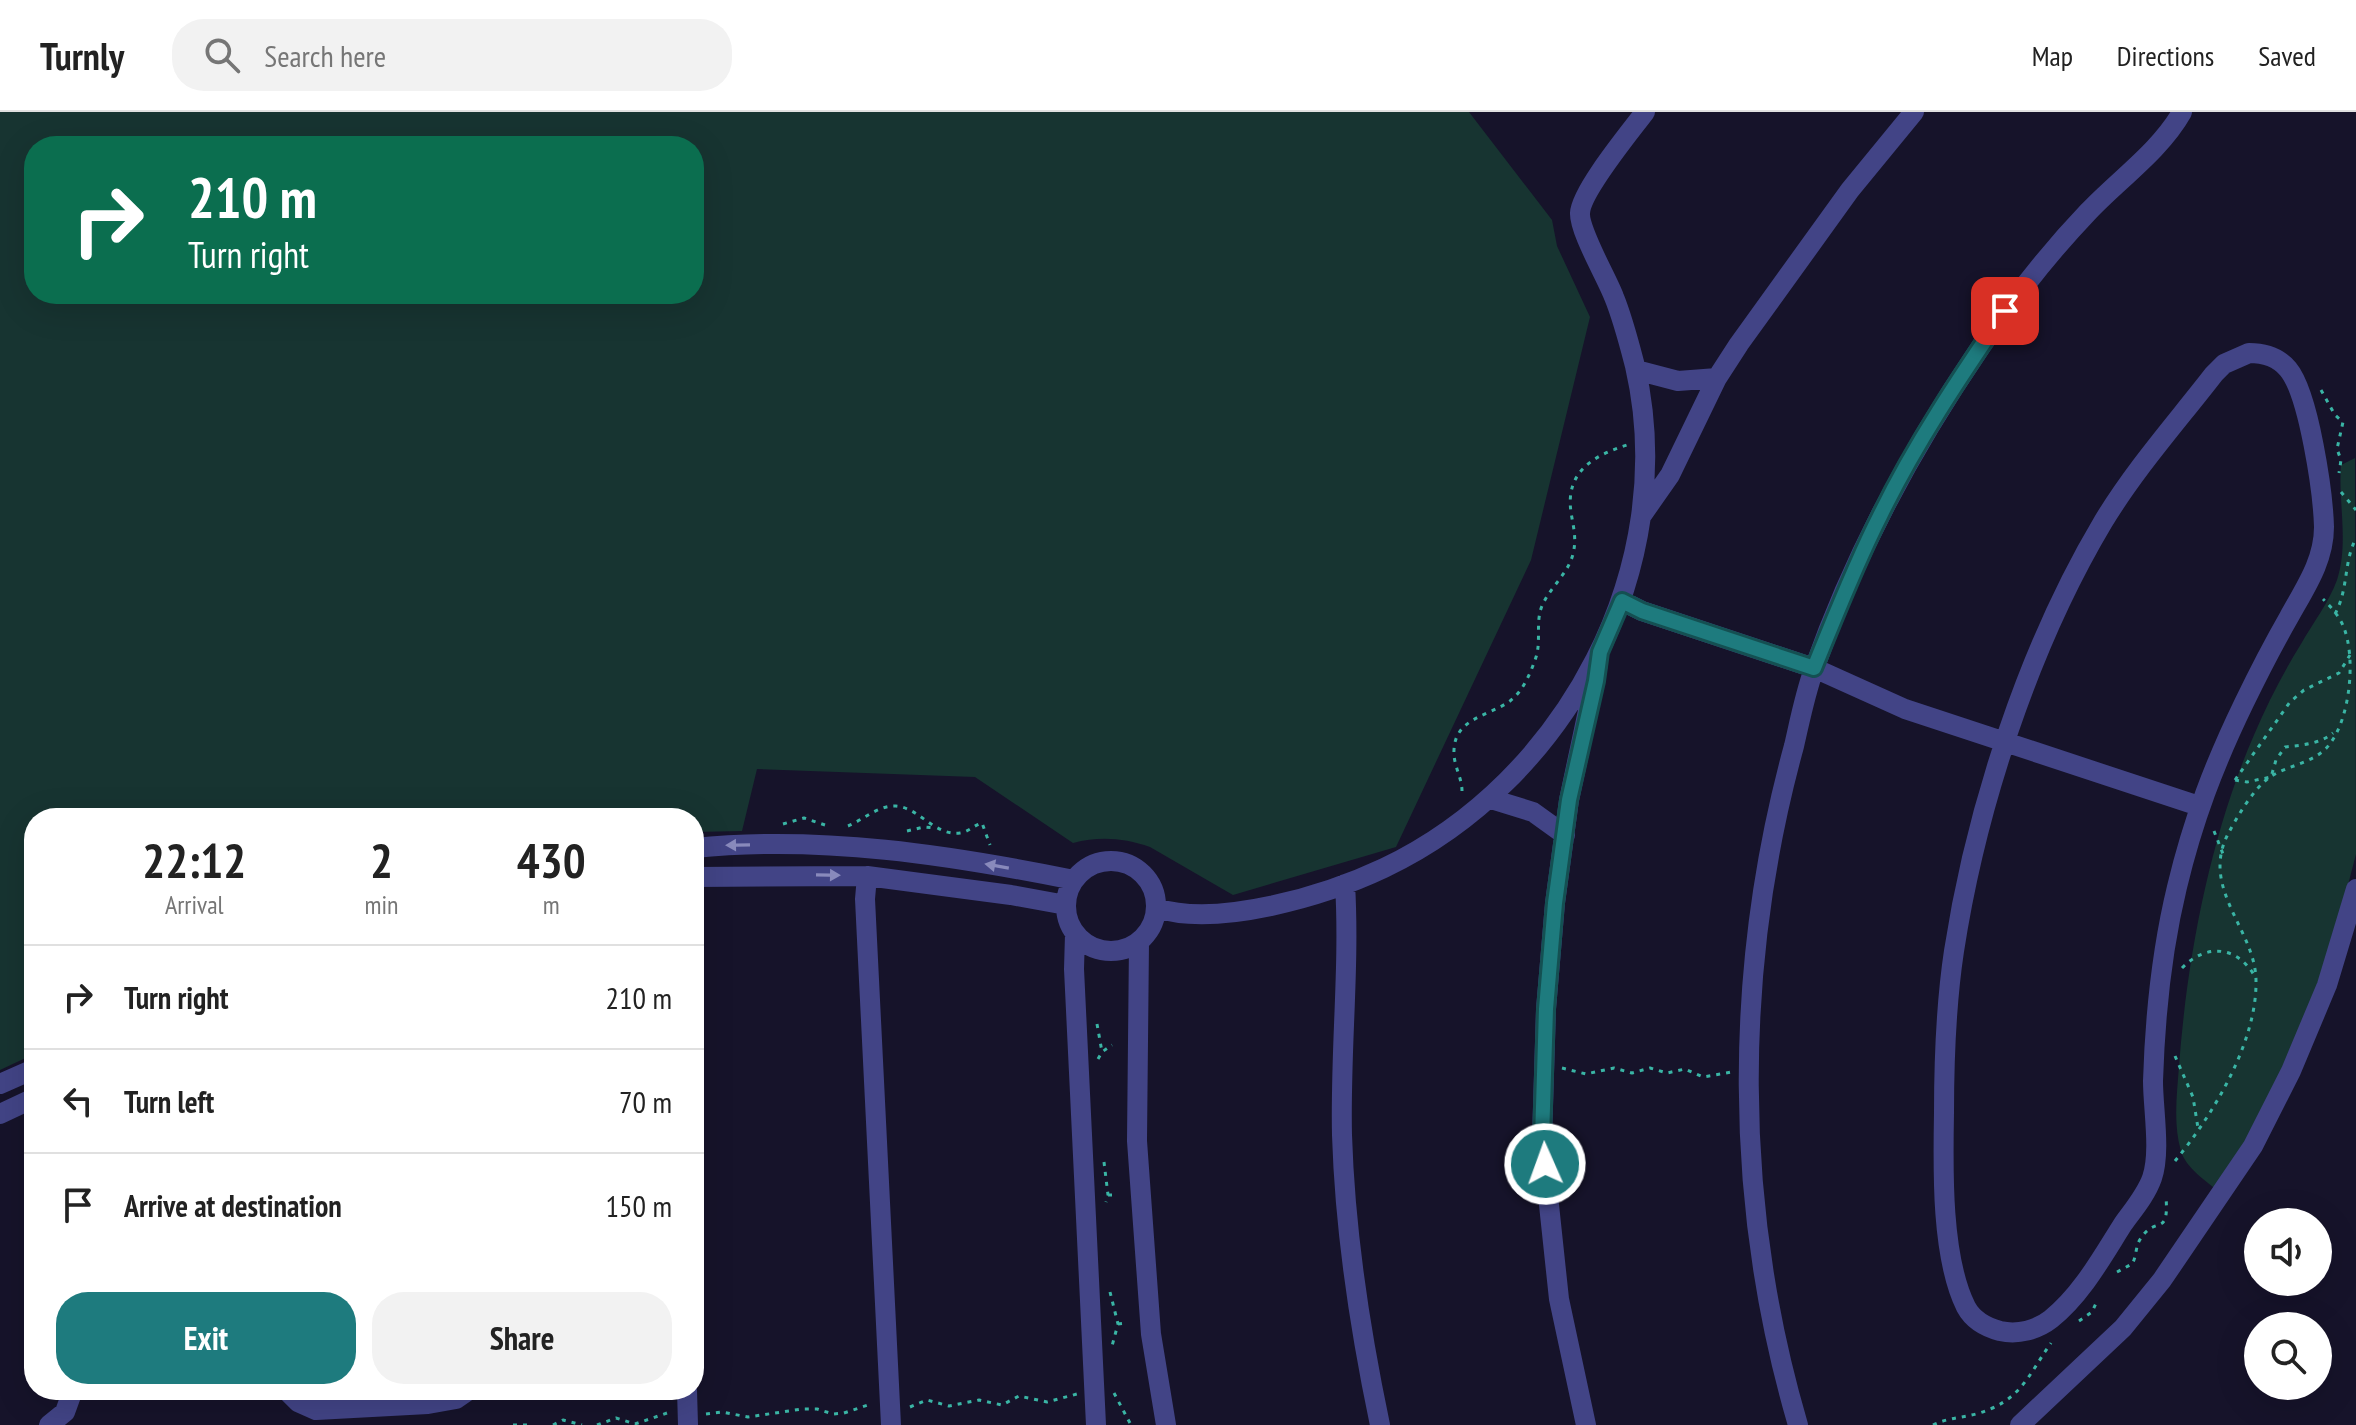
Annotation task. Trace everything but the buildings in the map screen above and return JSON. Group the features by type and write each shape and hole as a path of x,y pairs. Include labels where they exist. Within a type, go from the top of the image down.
{"street":[{"path":"1156,908 1175,913 1201,913 1261,907 1306,898 1406,857 1491,799 1544,740 1600,652 1622,601 1642,515 1644,439 1636,370 1615,298 1584,229 1580,212 1587,194 1645,112"},
{"path":"1642,515 1670,475 1717,378 1775,292 1850,190 1914,112"},
{"path":"1798,1425 1787,1386 1761,1254 1753,1194 1748,1072 1751,996 1760,911 1780,795 1814,668 1884,508 1935,417 1979,348 2039,268 2088,212 2162,138 2182,112"},
{"path":"2249,353 2274,358 2291,372 2307,421 2324,532 2319,561 2307,586 2253,685 2212,775 2199,806 2175,894 2157,1032 2153,1085 2154,1170 2140,1199 2084,1284 2048,1322 2031,1330 2015,1332 2004,1332 1980,1324 1970,1314 1964,1301 1950,1246 1943,1141 1944,1071 1955,948 1982,821 2026,685 2077,567 2127,485 2214,374 2224,364 2249,353"},
{"path":"1636,370 1678,381 1717,378"},
{"path":"1622,601 1642,611 1814,668 1905,709 2199,806"},
{"path":"1586,1425 1571,1363 1553,1251 1542,1139 1551,947 1569,800 1600,652"},
{"path":"1491,799 1533,812 1565,835"},
{"path":"704,848 821,845 894,850 1074,880"},
{"path":"1097,863 1126,863 1139,870 1155,894 1154,921 1139,942 1129,947 1108,951 1087,944 1075,934 1068,921 1066,905 1074,880 1097,863"},
{"path":"704,877 867,876 1066,905"},
{"path":"867,876 865,899 891,1425"},
{"path":"1345,884 1342,1137 1352,1253 1367,1363 1380,1425"},
{"path":"2020,1425 2123,1328 2162,1280 2253,1146 2291,1071 2327,985 2356,889"},
{"path":"1075,934 1074,969 1096,1425"},
{"path":"1139,942 1139,1171 1151,1334 1166,1425"},
{"path":"0,1084 24,1073"},
{"path":"0,1114 24,1103"},
{"path":"49,1425 65,1412 69,1400"},
{"path":"296,1400 316,1410 450,1400"},
{"path":"687,1400 688,1425"}],"path":[{"path":"1459,823 1462,781 1455,757 1460,730 1470,720 1512,700 1525,684 1537,655 1540,609 1573,555 1576,531 1571,495 1577,478 1588,461 1604,452 1644,439"},
{"path":"2335,614 2344,597 2349,553 2356,538"},
{"path":"2212,775 2247,782 2271,777 2304,763 2328,746 2338,727 2345,710 2350,655 2344,628 2335,614 2307,586"},
{"path":"2235,780 2290,702 2304,690 2339,673 2350,655"},
{"path":"2172,1165 2224,1089 2249,1030 2256,980 2250,954 2228,905 2220,864 2227,837 2257,790 2271,777 2276,760 2285,747 2310,744 2330,737 2338,727"},
{"path":"782,824 804,818 837,827 848,826 878,810 896,806 952,833 963,833 982,823 1000,866"},
{"path":"2162,980 2174,977 2192,957 2205,951 2222,950 2238,956 2256,980"},
{"path":"2157,1032 2185,1076 2193,1097 2198,1128"},
{"path":"1545,1070 1572,1069 1586,1074 1614,1068 1632,1073 1650,1068 1667,1073 1685,1069 1703,1077 1719,1072 1748,1072"},
{"path":"1108,1195 1116,1195"},
{"path":"1118,1324 1127,1323"},
{"path":"553,1425 563,1420 582,1425"},
{"path":"513,1425 531,1425"}],"green space":[{"path":"0,112 1469,112 1552,220 1557,246 1590,317 1531,560 1396,847 1233,895 1150,847 1112,839 1073,843 975,777 757,769 742,831 704,832 704,808 24,808 24,1059 0,1070"},
{"path":"2355,458 2356,854 2333,943 2299,1033 2259,1120 2218,1191 2187,1163 2177,1130 2183,1025 2195,940 2213,856 2238,774 2276,689 2337,580 2343,538 2341,465"}],"route":[{"path":"1545,1164 1542,1139 1546,1009 1555,903 1569,800 1600,652 1622,601 1642,611 1814,668 1862,552 1894,488 1943,404 2005,311"}]}
